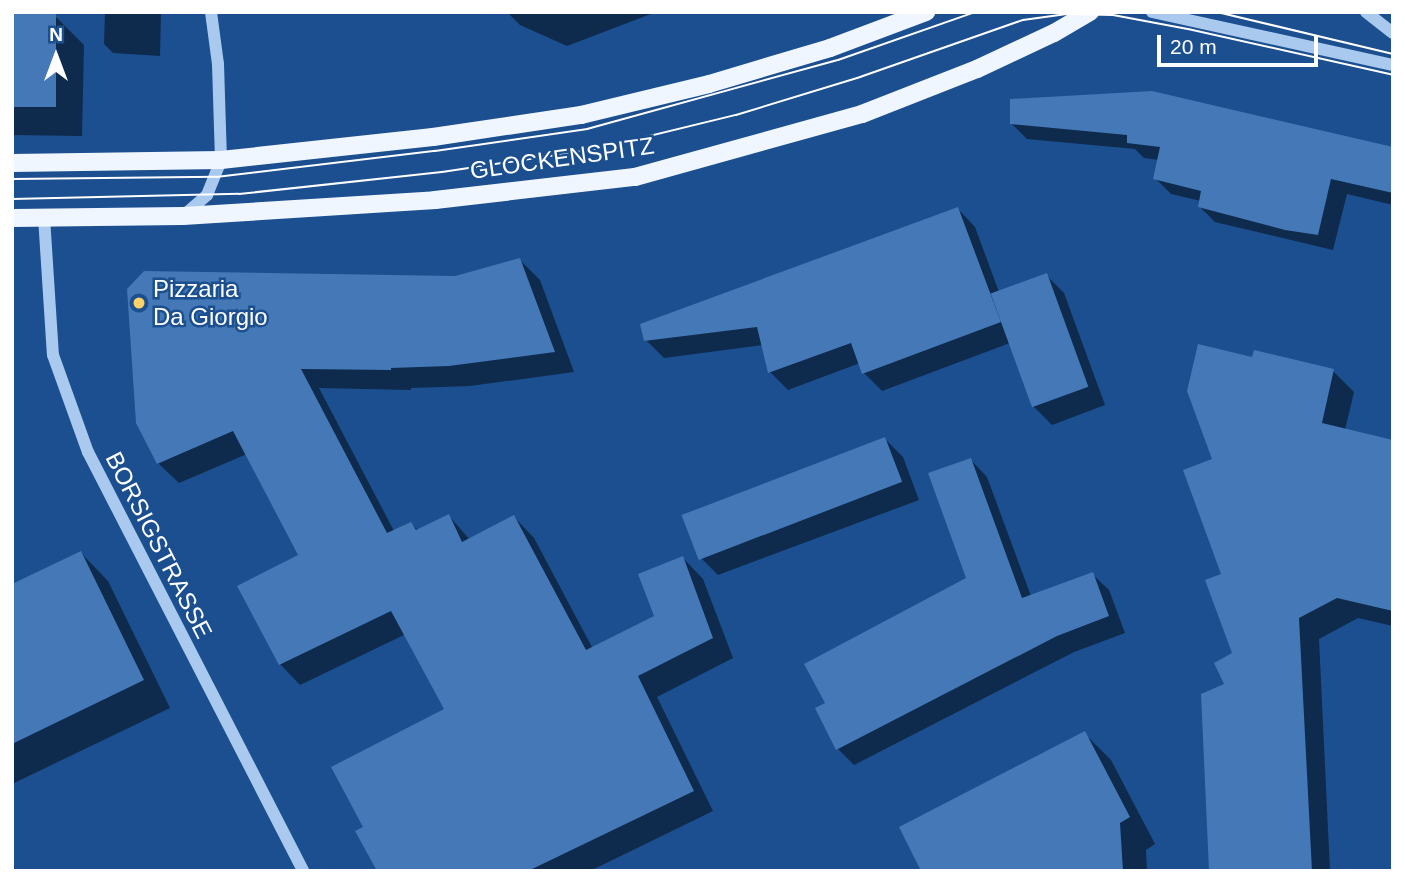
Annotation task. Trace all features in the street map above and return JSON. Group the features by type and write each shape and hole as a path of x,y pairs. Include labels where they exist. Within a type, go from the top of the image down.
{"main road":[{"name":"GLOCKENSPITZ","path":"12,163 222,160 433,137 580,115 709,84 806,56 926,12"},
{"name":"GLOCKENSPITZ","path":"12,218 183,216 435,201 635,177 862,114 977,69 1055,33 1090,12"}],"street":[{"path":"183,216 207,195 222,160 218,64 211,12"},
{"path":"1152,12 1393,65"},
{"path":"1366,12 1393,33"},
{"name":"BORSIGSTRASSE","path":"44,218 53,355 88,452 303,871"}],"building":[{"path":"12,14 56,14 56,107 12,107"},
{"path":"1152,91 1393,147 1393,193 1331,179 1318,235 1285,230 1198,207 1201,191 1153,179 1160,147 1127,143 1127,135 1010,124 1010,99"},
{"path":"958,207 1001,322 862,374 851,343 768,373 757,327 644,341 640,324"},
{"path":"520,258 555,352 449,366 391,370 301,369 387,533 411,522 416,530 449,514 462,542 514,515 586,650 654,616 638,574 683,556 713,638 638,676 694,791 528,871 377,871 355,831 363,827 331,767 444,709 391,611 279,665 237,586 298,555 233,431 157,464 136,423 127,289 144,271 455,276"},
{"path":"1047,273 1088,387 1032,407 991,294"},
{"path":"1198,344 1252,357 1254,350 1334,369 1322,423 1393,440 1393,611 1337,598 1299,618 1312,871 1209,871 1201,694 1224,684 1214,663 1232,653 1205,580 1221,574 1183,470 1212,459 1187,391"},
{"path":"885,437 902,482 699,560 681,515"},
{"path":"971,458 1022,598 1093,572 1109,616 1057,636 836,750 815,708 825,703 804,664 966,578 928,473"},
{"path":"81,551 144,680 12,744 12,584"},
{"path":"1085,731 1130,817 1120,823 1123,871 921,871 899,827"}],"tram line":[{"path":"12,179 216,177 435,151 587,129 838,60 975,12"},
{"path":"1217,12 1393,54"},
{"path":"12,199 239,194 442,172 596,149 736,115 860,77 1023,20 1067,14 1113,15 1188,29 1393,75"}],"place":[{"name":"Pizzaria Da Giorgio","path":"139,303"}]}
